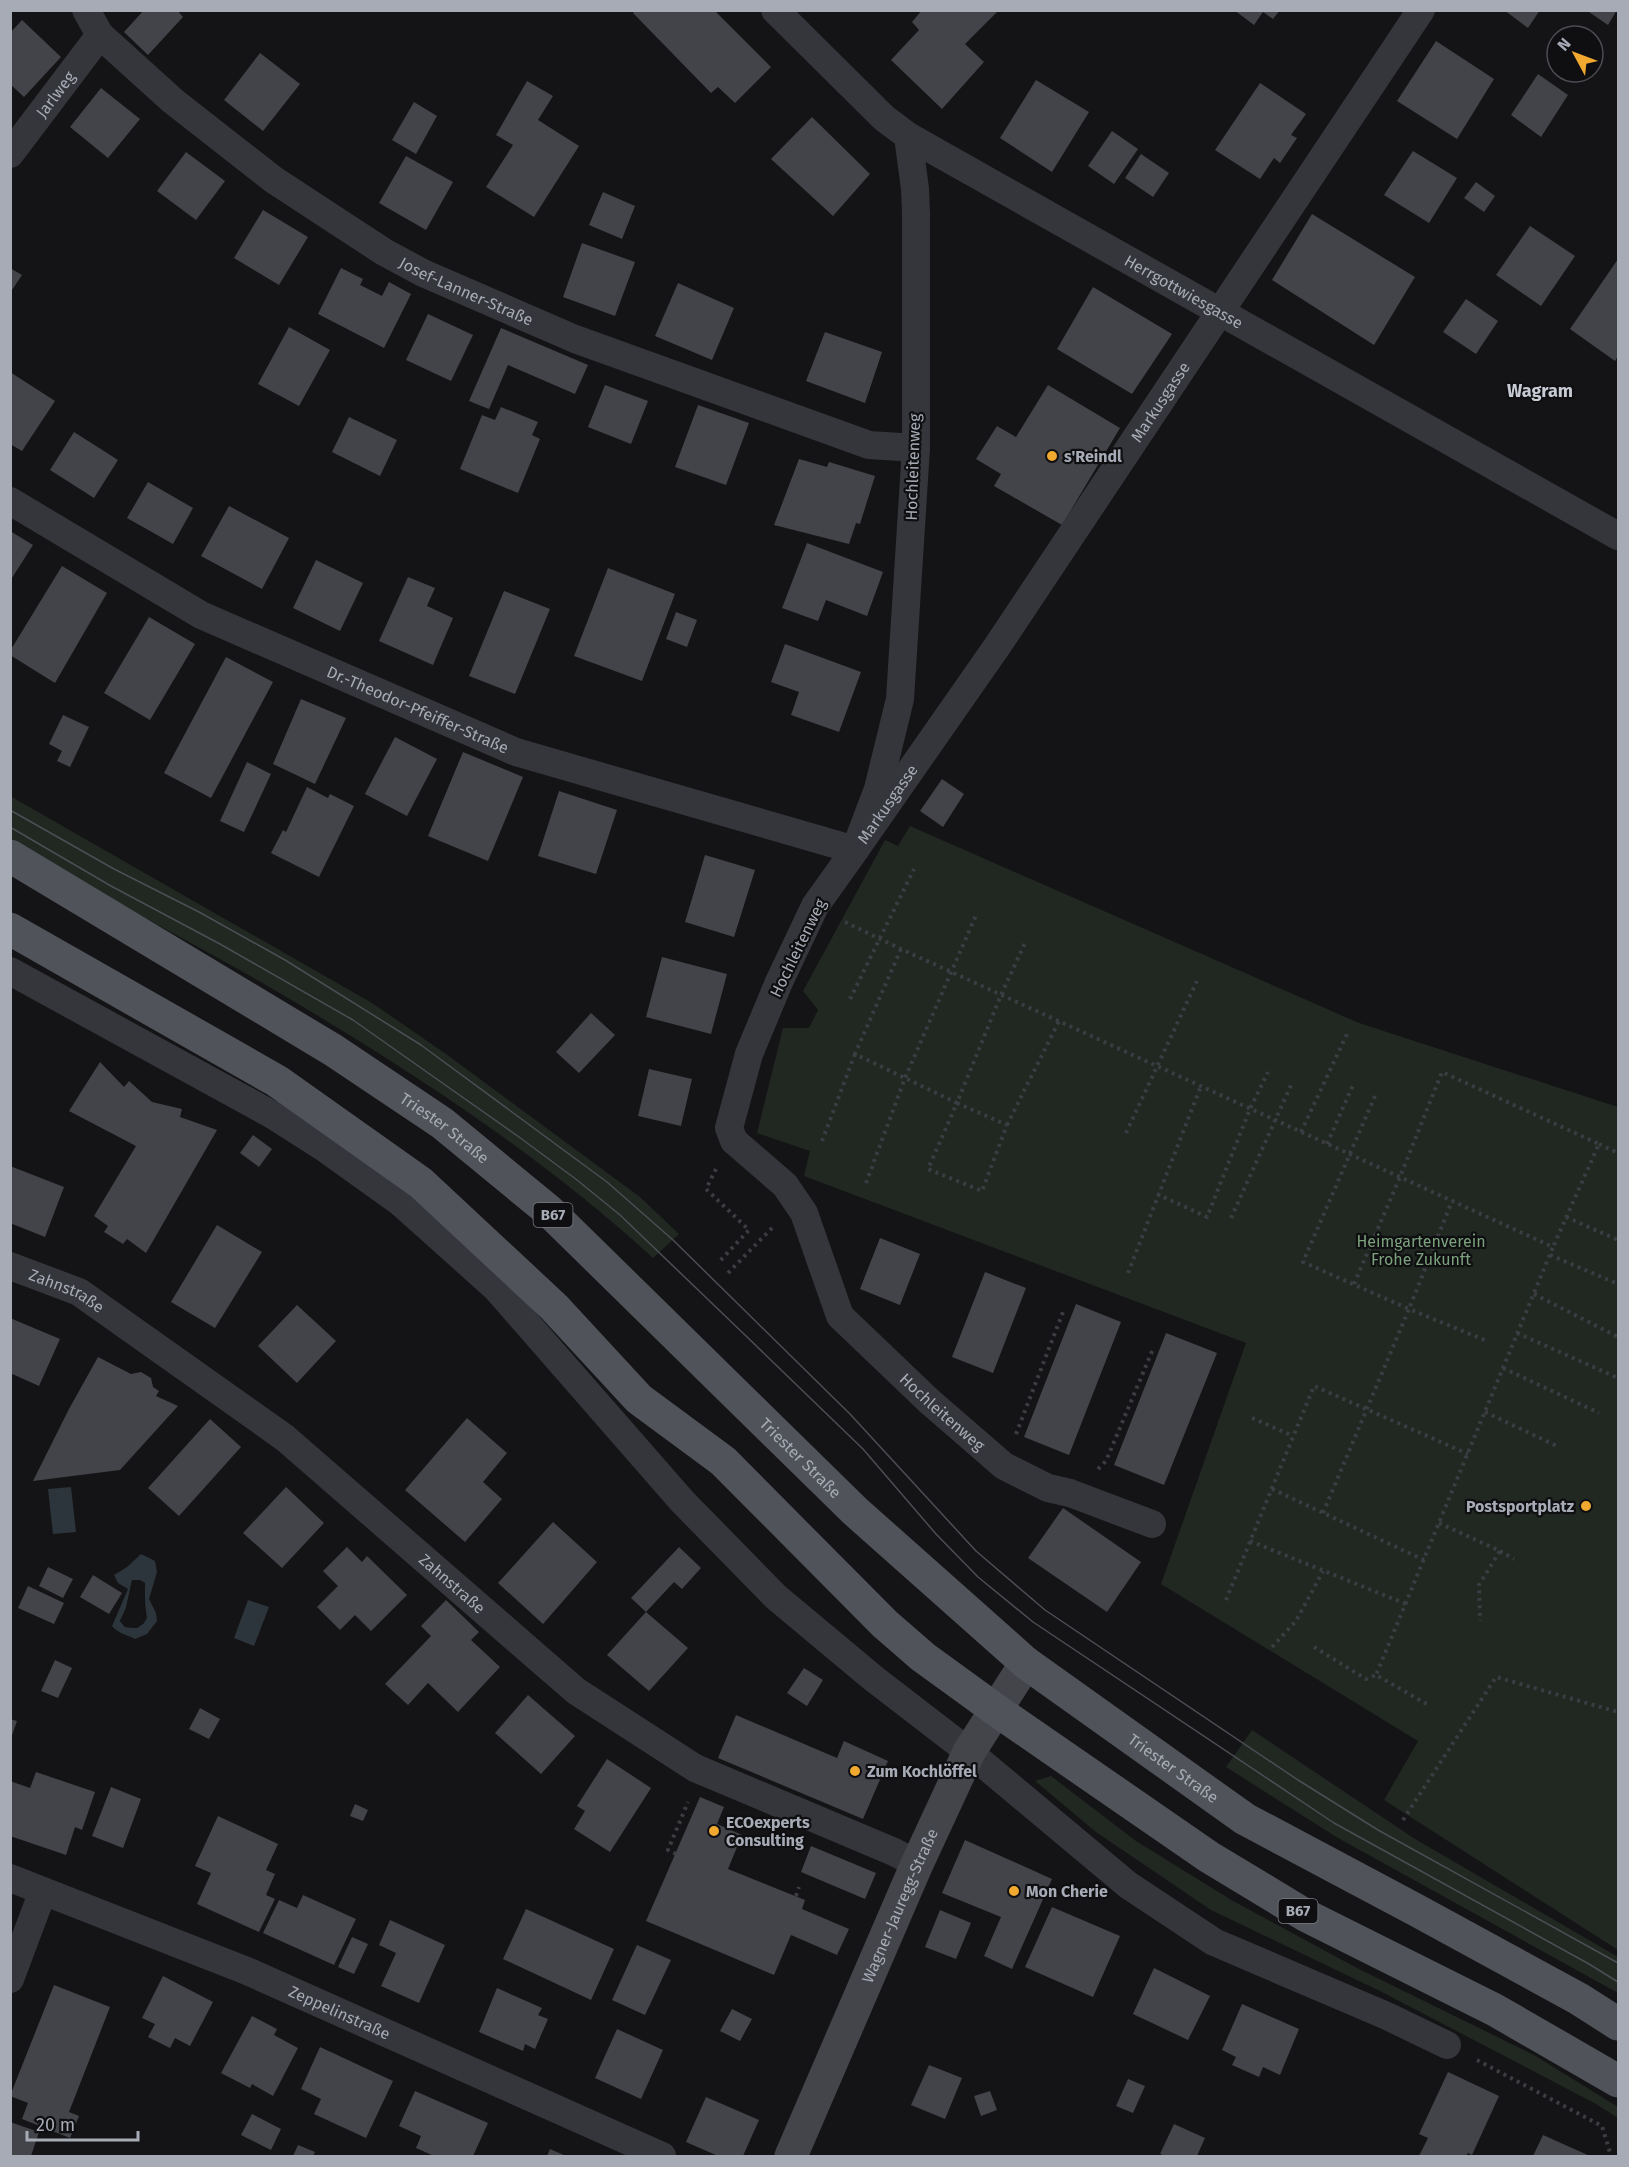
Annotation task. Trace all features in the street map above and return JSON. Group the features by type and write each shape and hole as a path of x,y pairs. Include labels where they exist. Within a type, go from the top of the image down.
{"main road":[{"name":"Triester Straße","path":"10,856 333,1050 442,1123 549,1211 855,1511 1026,1663 1245,1819 1437,1921 1578,1999 1618,2024"},
{"name":"B67","path":"10,929 277,1081 421,1183 554,1307 639,1399 723,1461 885,1624 923,1657 996,1710 1209,1857 1305,1915 1495,2010 1618,2081"},
{"name":"Wagner-Jauregg-Straße","path":"791,2157 917,1864 969,1752 1026,1663"}],"street":[{"name":"Josef-Lanner-Straße","path":"86,10 100,35 173,101 274,180 384,252 423,273 575,339 869,445 916,448"},
{"name":"Herrgottwiesgasse","path":"775,10 884,118 908,136 1618,536"},
{"name":"Markusgasse","path":"855,850 998,645 1421,10"},
{"name":"Jarlweg","path":"10,154 100,35"},
{"name":"Hochleitenweg","path":"908,136 916,213 916,448 900,699 878,789 855,850 815,906 779,982 749,1054 729,1128 734,1141 785,1185 804,1213 840,1316 929,1401 1004,1466 1048,1488 1070,1493 1152,1524"},
{"name":"Dr.-Theodor-Pfeiffer-Straße","path":"10,501 201,615 516,752 855,850"},
{"path":"10,971 271,1114 326,1149 400,1202 496,1288 682,1501 776,1597 873,1678 969,1752 1128,1885 1214,1942 1387,2016 1447,2045"},
{"name":"Zahnstraße","path":"10,1266 79,1292 285,1438 576,1691 702,1771 894,1852 917,1864"},
{"name":"Zeppelinstraße","path":"10,1878 247,1971 662,2157"},
{"path":"10,1979 43,1891"}],"path":[{"path":"850,999 914,869"},
{"path":"815,906 879,939 1553,1247"},
{"path":"866,1183 904,1078 977,913"},
{"path":"1025,943 928,1169 982,1191 1007,1125 1059,1021"},
{"path":"822,1141 855,1054 901,949"},
{"path":"1126,1133 1197,981"},
{"path":"1301,1132 1347,1034"},
{"path":"855,1054 1007,1125"},
{"path":"1157,1194 1207,1217 1268,1072"},
{"path":"1354,1284 1442,1072 1618,1153"},
{"path":"1231,1218 1292,1083"},
{"path":"1328,1144 1353,1085"},
{"path":"1128,1273 1201,1086"},
{"path":"1375,1096 1303,1262 1486,1341"},
{"path":"1314,1647 1366,1679 1376,1674 1553,1247 1599,1144"},
{"path":"718,1263 749,1230 706,1189 717,1167 726,1174"},
{"path":"1323,1513 1368,1410 1452,1201"},
{"path":"1566,1217 1618,1240"},
{"path":"728,1273 781,1219"},
{"path":"1550,1255 1618,1284"},
{"path":"1534,1294 1618,1337"},
{"path":"1004,1466 1063,1312"},
{"path":"1517,1333 1618,1378"},
{"path":"1070,1493 1106,1461 1152,1349"},
{"path":"1503,1368 1599,1413"},
{"path":"1226,1600 1314,1386 1468,1454"},
{"path":"1485,1412 1559,1447"},
{"path":"1252,1418 1293,1436"},
{"path":"1272,1489 1424,1560"},
{"path":"1439,1523 1514,1559"},
{"path":"1250,1541 1406,1604"},
{"path":"1480,1621 1479,1585 1500,1551"},
{"path":"1272,1647 1296,1621 1323,1571"},
{"path":"1376,1674 1430,1706"},
{"path":"1403,1820 1496,1677 1618,1712"},
{"path":"675,1854 668,1850 702,1771"},
{"path":"796,1896 800,1887"}],"green space":[{"path":"10,796 372,1003 446,1054 640,1197 679,1234 653,1258 566,1184 472,1115 374,1050 210,953 76,880 11,841"},
{"name":"Heimgartenverein Frohe Zukunft","path":"910,826 1359,1023 1618,1107 1618,1950 1384,1800 1418,1741 1161,1584 1246,1343 804,1176 810,1151 757,1133 783,1028 809,1028 818,1010 803,991 885,840 898,846"},
{"path":"1252,1730 1415,1839 1618,1957 1618,1993 1338,1838 1226,1767"},
{"path":"1051,1776 1136,1841 1233,1901 1357,1968 1534,2055 1618,2107 1618,2118 1596,2104 1382,1992 1211,1910 1096,1832 1035,1781"}],"shaded area":[{"path":"71,1487 76,1532 53,1534 48,1489"},
{"path":"141,1554 155,1561 157,1572 149,1599 157,1621 147,1634 135,1639 112,1626 128,1589 118,1583 114,1575","holes":["132,1581 145,1583 144,1623 137,1628 125,1627 120,1621 126,1608"]},
{"path":"248,1600 269,1607 254,1646 234,1638"}],"pier":[{"path":"132,1580 145,1583 144,1598 147,1618 144,1623 137,1628 125,1627 120,1621 126,1608","holes":["135,1583 142,1585 141,1598 144,1617 136,1625 127,1624 123,1621"]}],"building":[{"path":"144,10 177,10 183,17 148,55 124,32"},
{"path":"636,10 714,10 771,67 735,103 718,87 711,93 633,13"},
{"path":"922,10 999,10 965,44 984,62 942,109 891,60 919,30 912,22"},
{"path":"1234,10 1280,10 1273,19 1263,12 1254,25"},
{"path":"1504,10 1540,10 1528,28"},
{"path":"1586,10 1617,10 1608,25"},
{"path":"22,20 61,57 24,97 10,84 10,33"},
{"path":"1436,41 1494,79 1457,139 1397,101"},
{"path":"260,53 300,84 263,131 224,100"},
{"path":"1538,74 1545,79 1545,84 1552,84 1568,95 1541,137 1511,115"},
{"path":"1036,80 1089,112 1052,172 1000,138"},
{"path":"527,81 553,96 538,120 579,146 534,217 486,187 513,145 496,135"},
{"path":"1260,83 1306,114 1291,135 1297,138 1280,163 1274,158 1260,179 1215,150"},
{"path":"101,88 140,119 108,158 70,127"},
{"path":"414,102 437,116 416,154 392,140"},
{"path":"812,117 870,174 833,216 771,159"},
{"path":"1112,131 1138,149 1114,184 1088,166"},
{"path":"1413,151 1457,178 1429,223 1384,195"},
{"path":"186,152 225,181 196,220 157,191"},
{"path":"1141,154 1169,173 1153,197 1125,178"},
{"path":"406,156 453,182 426,230 379,203"},
{"path":"1476,182 1495,196 1484,212 1464,198"},
{"path":"603,192 635,206 622,239 589,225"},
{"path":"263,210 308,237 279,285 234,258"},
{"path":"1312,214 1415,277 1374,345 1272,280"},
{"path":"1530,226 1575,256 1541,306 1496,275"},
{"path":"582,243 635,262 615,316 563,297"},
{"path":"1618,259 1618,356 1615,361 1570,329"},
{"path":"10,268 22,275 10,293"},
{"path":"341,268 363,279 360,285 382,296 389,282 411,294 384,348 318,314"},
{"path":"678,283 734,308 712,360 655,336"},
{"path":"1093,287 1172,334 1132,394 1057,349"},
{"path":"1466,299 1498,321 1476,354 1443,332"},
{"path":"428,314 473,335 451,381 406,360"},
{"path":"289,327 330,350 299,406 258,384"},
{"path":"501,328 588,365 575,394 508,365 489,409 469,401"},
{"path":"825,332 882,352 865,403 806,381"},
{"path":"10,372 55,401 22,451 10,444"},
{"path":"605,385 648,401 631,444 588,427"},
{"path":"1048,385 1120,428 1062,525 994,486 1001,474 976,459 997,426 1016,437"},
{"path":"698,405 749,423 726,485 675,467"},
{"path":"501,407 538,422 532,435 540,439 518,493 460,469 482,415 495,420"},
{"path":"349,417 397,440 380,476 332,452"},
{"path":"74,432 118,460 94,498 50,470"},
{"path":"799,459 827,467 829,462 875,476 860,524 856,523 849,544 774,525"},
{"path":"148,482 193,508 173,544 127,518"},
{"path":"229,506 289,538 262,589 201,556"},
{"path":"10,531 33,545 10,581"},
{"path":"807,543 883,572 867,616 826,600 818,621 782,608"},
{"path":"316,560 363,583 340,631 293,608"},
{"path":"62,566 107,593 55,683 10,655 10,651"},
{"path":"608,568 675,594 642,681 574,656"},
{"path":"408,577 435,588 427,606 453,618 433,665 379,641"},
{"path":"504,591 550,609 515,694 469,676"},
{"path":"676,612 697,620 687,647 666,639"},
{"path":"149,617 195,644 150,720 104,693"},
{"path":"785,644 861,672 839,732 791,715 799,692 771,682"},
{"path":"226,657 273,682 211,798 164,773"},
{"path":"301,699 346,718 315,784 273,764"},
{"path":"63,715 89,727 70,767 57,761 62,751 49,744"},
{"path":"395,737 437,759 407,816 365,794"},
{"path":"463,752 523,777 488,861 428,836"},
{"path":"247,762 271,774 244,832 220,821"},
{"path":"942,779 964,794 943,827 920,811"},
{"path":"307,787 328,798 330,794 354,806 319,877 271,853 283,830 286,832"},
{"path":"559,791 617,810 596,874 538,856"},
{"path":"705,855 755,870 734,937 685,922"},
{"path":"662,957 727,974 711,1034 646,1017"},
{"path":"591,1013 615,1035 579,1073 556,1052"},
{"path":"100,1062 124,1087 129,1081 152,1102 182,1109 180,1117 217,1130 146,1253 127,1239 123,1244 104,1232 108,1226 94,1216 136,1146 69,1111"},
{"path":"649,1069 692,1079 681,1126 638,1116"},
{"path":"253,1135 272,1149 259,1167 240,1153"},
{"path":"10,1166 64,1187 45,1237 10,1223"},
{"path":"217,1225 262,1252 215,1328 171,1302"},
{"path":"880,1238 920,1254 900,1305 860,1289"},
{"path":"985,1272 1026,1288 993,1373 952,1357"},
{"path":"1076,1304 1121,1322 1069,1455 1024,1437"},
{"path":"297,1305 336,1341 297,1383 258,1346"},
{"path":"10,1318 60,1339 39,1386 10,1373"},
{"path":"1166,1333 1217,1353 1164,1485 1114,1465"},
{"path":"98,1357 131,1374 141,1372 151,1378 153,1387 159,1391 156,1396 178,1406 120,1470 33,1481 69,1409"},
{"path":"467,1418 507,1453 483,1482 502,1499 465,1542 405,1490"},
{"path":"210,1419 241,1447 179,1516 148,1488"},
{"path":"286,1487 324,1523 282,1568 243,1533"},
{"path":"1063,1508 1141,1562 1107,1612 1028,1558"},
{"path":"553,1522 597,1562 543,1624 498,1583"},
{"path":"347,1547 362,1562 367,1556 407,1595 371,1631 355,1615 340,1630 317,1607 338,1586 323,1571"},
{"path":"679,1547 701,1568 682,1589 674,1582 646,1612 631,1598"},
{"path":"48,1567 73,1579 63,1598 39,1586"},
{"path":"93,1575 122,1593 109,1614 80,1597"},
{"path":"28,1586 64,1603 54,1624 18,1608"},
{"path":"446,1600 479,1632 471,1640 500,1667 458,1712 428,1683 408,1705 385,1684 431,1636 421,1626"},
{"path":"646,1612 688,1648 649,1691 607,1655"},
{"path":"55,1660 72,1668 58,1698 41,1691"},
{"path":"804,1668 823,1680 807,1706 787,1693"},
{"path":"528,1695 575,1736 541,1774 495,1733"},
{"path":"200,1708 220,1719 209,1739 189,1729"},
{"path":"736,1715 837,1758 844,1741 888,1761 863,1819 718,1758"},
{"path":"10,1719 17,1721 11,1738 10,1738"},
{"path":"607,1759 651,1788 610,1852 574,1829 585,1811 577,1806"},
{"path":"36,1772 95,1792 82,1830 75,1827 66,1855 10,1836 10,1781 30,1788"},
{"path":"111,1787 141,1799 123,1848 92,1836"},
{"path":"700,1797 724,1807 717,1824 742,1835 728,1869 805,1900 802,1909 849,1929 837,1955 791,1935 774,1975 646,1921"},
{"path":"355,1804 368,1810 363,1821 350,1816"},
{"path":"218,1816 278,1844 266,1870 275,1874 266,1895 275,1899 259,1932 197,1904 211,1873 195,1866"},
{"path":"965,1840 1052,1879 1012,1969 984,1956 1001,1917 942,1893"},
{"path":"811,1846 876,1873 865,1899 801,1872"},
{"path":"303,1895 356,1919 334,1965 263,1933 279,1900 297,1908"},
{"path":"1052,1907 1120,1936 1093,1997 1025,1967"},
{"path":"526,1909 614,1949 591,2000 503,1959"},
{"path":"940,1910 971,1923 956,1959 925,1947"},
{"path":"390,1920 445,1945 419,2003 381,1986 396,1953 379,1945"},
{"path":"352,1937 368,1944 354,1974 338,1967"},
{"path":"637,1945 671,1960 645,2015 612,2000"},
{"path":"1154,1968 1210,1996 1188,2040 1133,2014"},
{"path":"163,1976 213,2002 190,2046 175,2038 170,2048 148,2037 155,2024 142,2018"},
{"path":"54,1985 110,2007 69,2112 79,2116 70,2138 22,2119 28,2103 10,2096"},
{"path":"497,1988 542,2008 538,2015 548,2019 535,2049 525,2044 523,2051 479,2032"},
{"path":"1242,2004 1299,2029 1280,2075 1263,2067 1259,2077 1232,2065 1236,2057 1222,2050"},
{"path":"732,2009 752,2019 740,2041 720,2031"},
{"path":"252,2016 277,2029 274,2035 298,2048 273,2096 252,2084 250,2088 221,2073"},
{"path":"617,2029 663,2050 641,2099 595,2078"},
{"path":"320,2047 393,2081 366,2138 314,2114 321,2099 301,2089"},
{"path":"929,2065 962,2078 945,2119 911,2105"},
{"path":"1448,2072 1499,2096 1472,2155 1468,2153 1466,2156 1419,2156 1428,2138 1419,2134"},
{"path":"1128,2079 1145,2086 1133,2113 1116,2106"},
{"path":"415,2091 488,2123 473,2156 434,2156 416,2148 421,2136 399,2126"},
{"path":"990,2091 997,2110 981,2116 974,2096"},
{"path":"706,2097 759,2120 743,2156 718,2156 686,2142"},
{"path":"252,2114 281,2129 271,2150 241,2135"},
{"path":"10,2122 39,2132 31,2156 10,2156"},
{"path":"1174,2124 1205,2138 1197,2156 1160,2154"},
{"path":"1543,2135 1590,2156 1533,2156"},
{"path":"298,2145 315,2152 313,2156 293,2156"},
{"path":"550,2149 566,2156 547,2156"}],"tram line":[{"path":"10,810 114,869 199,912 285,960 421,1045 607,1182 673,1240 850,1414 976,1551 1045,1610 1298,1780 1378,1830 1618,1963"},
{"path":"10,827 111,886 220,944 353,1020 577,1180 620,1215 863,1449 936,1534 978,1577 1033,1622 1334,1823 1618,1982"}],"place":[{"name":"s'Reindl","path":"1052,456"},
{"name":"Postsportplatz","path":"1586,1506"},
{"name":"Zum Kochlöffel","path":"855,1771"},
{"name":"ECOexperts Consulting","path":"714,1831"},
{"name":"Mon Cherie","path":"1014,1891"}],"district":[{"name":"Wagram","path":"1540,391"}]}
